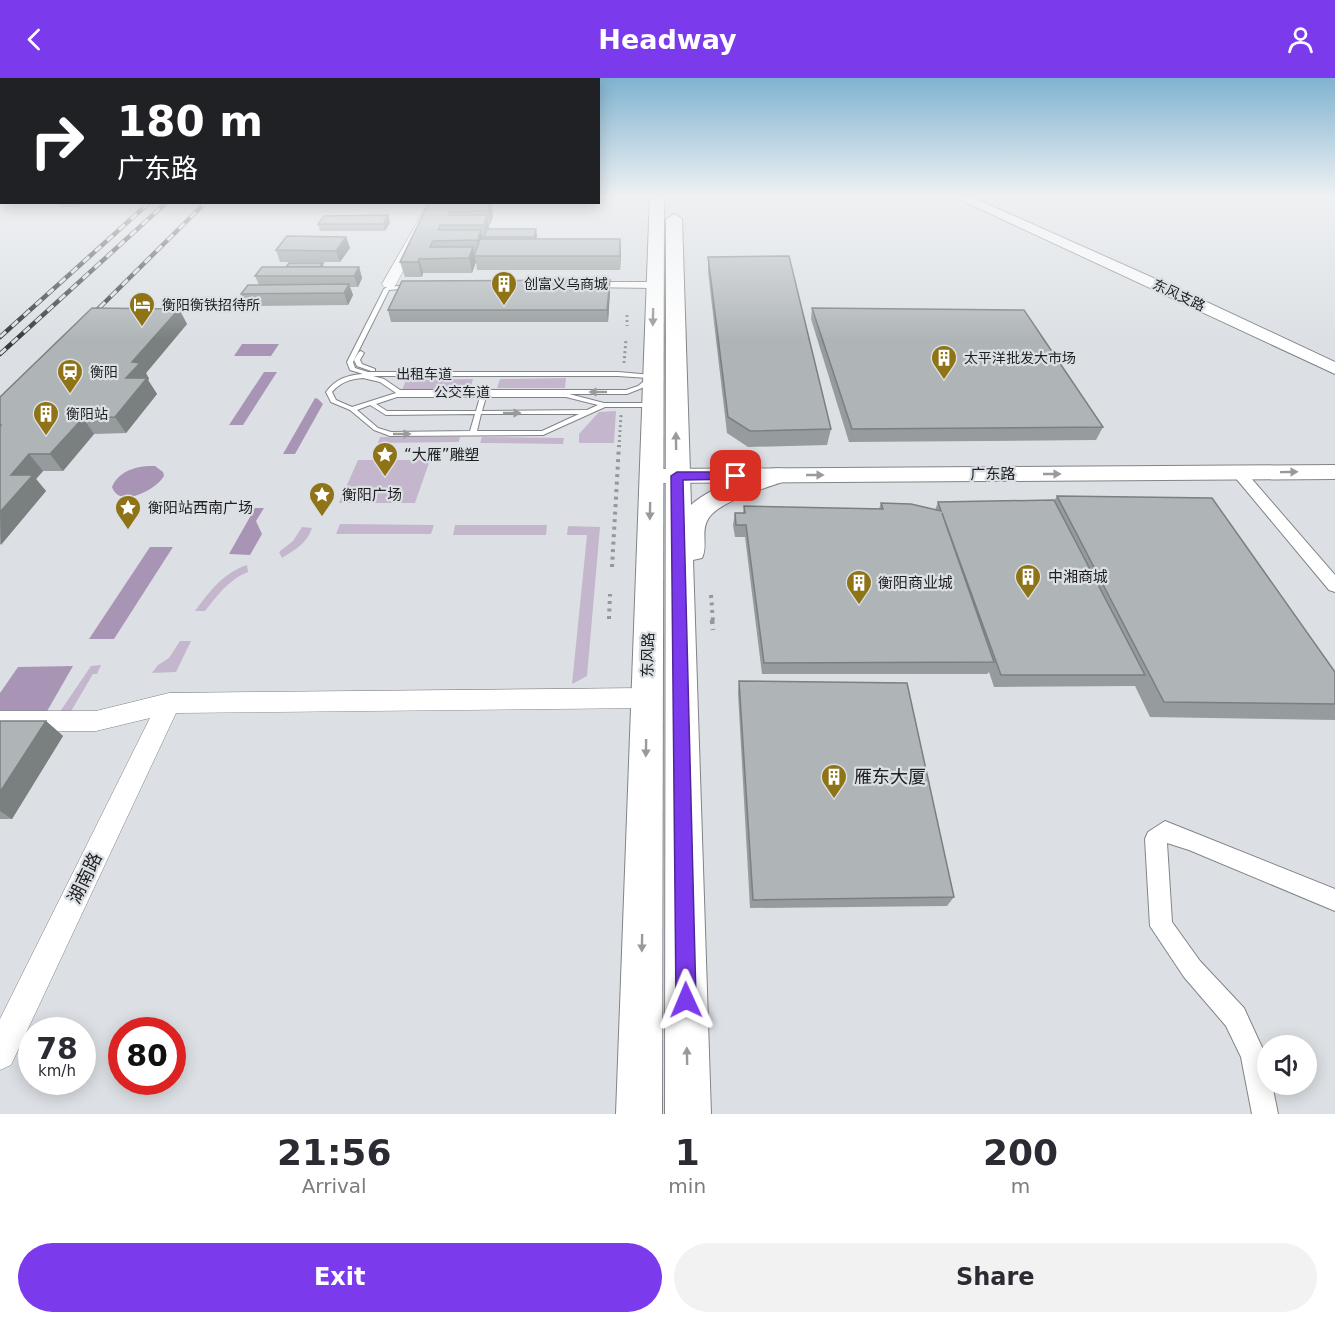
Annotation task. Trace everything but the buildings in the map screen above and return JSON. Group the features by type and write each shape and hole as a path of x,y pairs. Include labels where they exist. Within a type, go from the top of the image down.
{"highway":[{"name":"东风路","path":"655,243 654,285 637,390 664,476 681,703 688,1114"},
{"name":"东风路","path":"639,1114 647,698 664,476 672,243"},
{"path":"681,703 692,600 693,522 699,510 733,491 776,475"}],"main road":[{"name":"东风支路","path":"1061,243 1335,369"},
{"name":"东风支路","path":"1072,243 1194,297 1335,364"},
{"name":"广东路","path":"664,476 1335,472"}],"street":[{"path":"413,243 391,286 421,285"},
{"path":"572,285 654,285"},
{"path":"1239,473 1335,586"},
{"path":"0,721 96,721 170,703 647,698"},
{"name":"湖南路","path":"0,1054 170,703"},
{"path":"1265,1114 1253,1056 1235,1017 1192,969 1161,926 1156,839 1164,831 1191,840 1335,900"}],"lane":[{"name":"出租车道","path":"391,286 350,362 352,369 358,372 368,374 586,374 637,390"},
{"name":"公交车道","path":"352,409 333,401 328,395 339,382 353,377 383,380 398,393 627,392 640,387 637,390"},
{"path":"352,409 376,429 390,434 543,433 637,390"},
{"path":"352,409 397,395 483,393 566,395 604,405"},
{"path":"473,434 483,393"},
{"path":"372,404 386,413 588,412"}],"path":[{"path":"627,315 627,326"},
{"path":"612,567 637,390 626,339"},
{"path":"609,619 610,594"},
{"path":"711,595 713,630"}],"shaded area":[{"path":"242,344 279,344 271,356 234,356"},
{"path":"264,372 277,372 243,425 229,425"},
{"path":"566,378 565,388 497,388 500,379"},
{"path":"473,379 470,389 402,390 406,380"},
{"path":"315,398 323,404 295,454 283,454"},
{"path":"616,411 614,443 579,443 579,434 599,412"},
{"path":"380,437 460,437 459,442 378,443"},
{"path":"482,437 564,438 563,444 480,443"},
{"path":"358,460 430,460 415,503 339,503"},
{"path":"155,466 163,472 164,476 153,487 129,497 122,497 116,493 112,487 122,474 132,469"},
{"path":"255,508 264,508 256,521 262,534 250,555 229,554"},
{"path":"340,524 434,525 431,534 336,534"},
{"path":"455,525 547,525 546,535 453,535"},
{"path":"568,526 600,527 587,676 572,684 587,535 567,535"},
{"path":"302,527 312,528 307,538 282,558 279,552 293,541"},
{"path":"150,547 173,547 114,639 89,639"},
{"path":"247,565 248,572 229,583 205,611 195,611 224,578 238,568"},
{"path":"180,641 191,641 176,672 152,673 158,665 169,658"},
{"path":"101,665 97,674 93,674 70,713 59,713 91,666"},
{"path":"73,666 46,713 0,713 0,693 18,667"}],"railway":[{"path":"0,337 104,243"},
{"path":"0,354 122,243"},
{"path":"88,319 164,243"}],"place":[{"name":"创富义乌商城","path":"504,307"},
{"name":"衡阳衡铁招待所","path":"142,328"},
{"name":"太平洋批发大市场","path":"944,381"},
{"name":"衡阳","path":"70,395"},
{"name":"衡阳站","path":"46,437"},
{"name":"“大雁”雕塑","path":"385,478"},
{"name":"衡阳广场","path":"322,518"},
{"name":"衡阳站西南广场","path":"128,531"},
{"name":"中湘商城","path":"1028,600"},
{"name":"衡阳商业城","path":"859,606"},
{"name":"雁东大厦","path":"834,800"}],"route":[{"path":"686,1000 677,476 736,476"}]}
